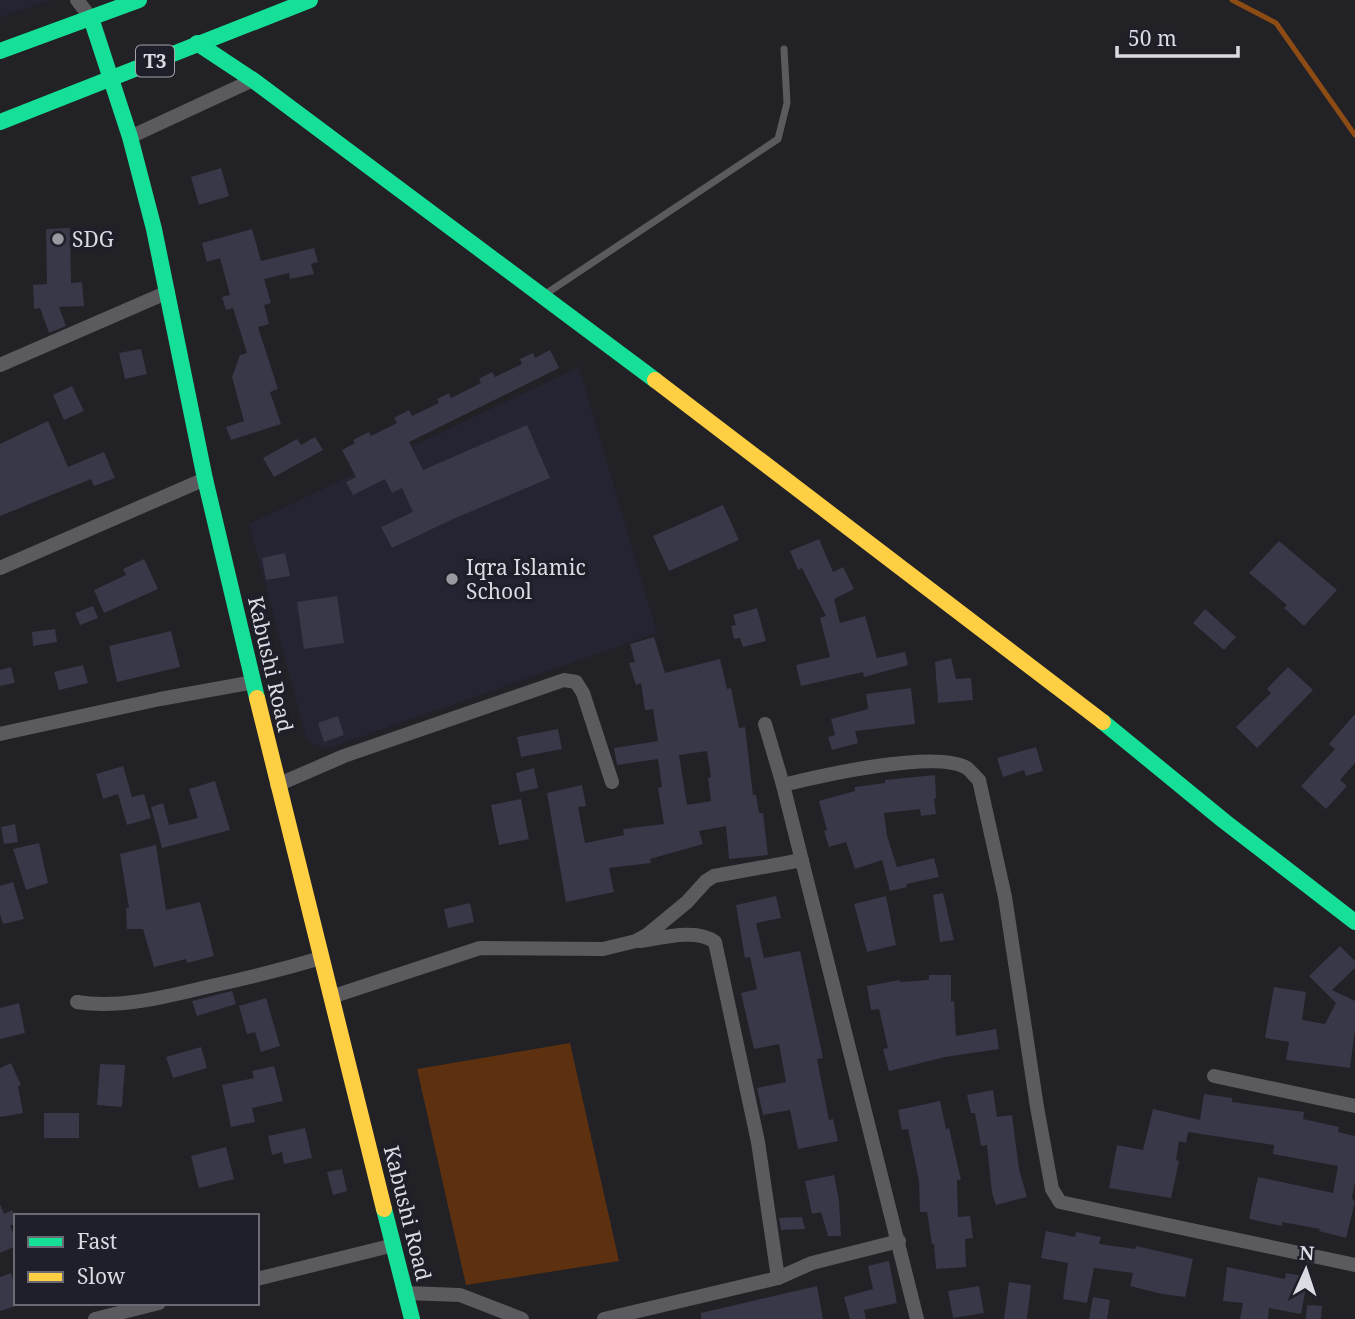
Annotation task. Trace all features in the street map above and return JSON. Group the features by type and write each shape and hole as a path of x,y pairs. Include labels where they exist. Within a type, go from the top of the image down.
{"main road":[{"path":"0,51 139,0"},
{"name":"T3","path":"0,122 310,0"},
{"name":"Kabushi Road","path":"91,18 130,136 168,292 205,479 277,785 412,1319"},
{"path":"197,43 253,80 543,295 1030,665 1355,922"}],"street":[{"path":"77,0 91,18"},
{"path":"130,136 253,80"},
{"path":"0,365 168,292"},
{"path":"0,568 205,479"},
{"path":"277,785 344,756 564,680 576,682 583,693 612,782"},
{"path":"0,734 254,682"},
{"path":"765,724 783,785 917,1319"},
{"path":"783,785 846,770 928,762 951,763 967,768 979,780 1005,897 1052,1189 1060,1202 1073,1207 1355,1265"},
{"path":"636,941 687,902 714,876 802,860"},
{"path":"331,997 481,948 603,949 636,941 706,936 715,942 758,1142 778,1278"},
{"path":"77,1002 92,1004 141,1001 286,969 321,958"},
{"path":"1214,1076 1355,1106"},
{"path":"604,1319 778,1278 812,1263 899,1241"},
{"path":"259,1279 394,1245"},
{"path":"407,1293 460,1295 522,1319"},
{"path":"95,1319 151,1305"}],"lane":[{"path":"543,295 778,139 787,103 783,49"}],"shaded area":[{"path":"0,0 51,0 0,17"},
{"name":"Iqra Islamic School","path":"579,367 657,633 326,749 307,741 249,524"},
{"path":"570,1043 619,1261 466,1285 417,1069"}],"building":[{"path":"221,168 229,196 199,205 191,177"},
{"path":"70,228 71,283 82,282 84,306 59,307 66,326 49,333 40,308 34,309 33,285 47,284 46,229"},
{"path":"252,229 261,261 314,248 318,262 311,264 314,274 290,279 289,273 264,279 271,303 264,305 269,324 258,327 278,389 270,392 281,424 231,440 226,427 244,421 232,377 240,355 247,353 233,308 226,310 222,297 230,295 220,258 207,262 202,243"},
{"path":"141,349 147,374 125,379 119,353"},
{"path":"550,350 559,368 409,442 423,470 527,425 550,478 392,548 381,527 413,512 402,488 392,493 385,479 353,495 346,482 356,477 342,450 355,443 353,440 369,432 371,436 397,423 394,418 409,410 412,416 439,403 437,399 449,393 451,398 481,383 479,379 492,372 495,377 522,364 520,359 533,353 535,358"},
{"path":"72,386 84,411 64,420 53,395"},
{"path":"48,421 68,467 104,452 115,478 94,486 91,479 0,516 0,444"},
{"path":"315,437 323,450 274,477 263,458 297,439 301,445"},
{"path":"723,505 739,540 669,571 653,536"},
{"path":"819,539 833,572 843,567 854,589 834,599 840,623 865,616 877,658 905,652 908,665 864,677 863,672 801,686 796,665 830,657 820,618 826,616 802,568 798,570 790,551"},
{"path":"1279,541 1337,590 1304,626 1284,608 1287,605 1249,573"},
{"path":"285,553 290,576 266,580 262,558"},
{"path":"144,559 158,589 104,613 94,590 126,575 123,569"},
{"path":"337,596 344,643 304,649 297,602"},
{"path":"93,606 98,618 80,625 75,613"},
{"path":"757,608 766,641 743,647 740,638 734,639 731,626 736,625 733,615"},
{"path":"1205,609 1236,637 1224,650 1193,623"},
{"path":"55,629 57,642 33,646 32,632"},
{"path":"171,631 180,667 117,682 109,646"},
{"path":"654,637 665,673 720,659 727,689 731,688 739,728 745,727 753,795 756,795 759,813 763,813 768,855 729,859 726,826 699,831 703,844 650,859 651,863 609,868 614,892 566,902 547,793 582,785 586,806 578,807 585,843 624,835 623,829 664,824 658,788 662,787 658,759 617,765 614,748 658,741 653,709 645,710 641,683 636,685 629,663 635,662 630,644","holes":["707,751 711,777 708,778 711,801 687,805 679,755"]},
{"path":"951,658 956,679 971,678 973,700 938,703 935,662"},
{"path":"83,665 88,683 59,690 54,672"},
{"path":"11,667 15,683 0,686 0,670"},
{"path":"1288,667 1313,690 1257,748 1236,727 1271,693 1267,689"},
{"path":"911,688 915,724 855,731 858,743 832,750 828,737 835,735 831,719 868,709 866,694"},
{"path":"1355,714 1355,763 1340,780 1347,786 1326,809 1301,786 1335,749 1329,744"},
{"path":"338,716 344,735 324,742 318,723"},
{"path":"558,729 562,749 521,757 517,737"},
{"path":"1036,747 1043,771 1026,776 1024,770 1003,777 997,758"},
{"path":"123,766 132,797 144,794 151,818 127,825 118,794 103,799 96,774"},
{"path":"534,768 538,788 520,792 516,773"},
{"path":"935,775 936,814 921,816 920,809 884,813 887,836 897,867 934,858 939,877 906,884 907,887 890,891 882,860 855,869 846,842 829,847 819,801 855,791 855,787 885,783 885,780"},
{"path":"215,781 230,830 162,848 151,807 163,803 169,825 198,818 189,789"},
{"path":"521,799 529,839 499,845 491,805"},
{"path":"15,824 18,842 4,844 1,827"},
{"path":"39,843 48,883 26,890 13,849"},
{"path":"156,845 166,910 200,902 214,956 154,967 143,929 127,929 126,908 129,908 120,854"},
{"path":"13,882 24,919 3,924 0,914 0,886"},
{"path":"943,893 954,940 940,942 933,895"},
{"path":"776,896 781,918 756,923 764,958 800,951 823,1058 817,1059 829,1120 833,1119 838,1141 798,1149 790,1110 763,1115 757,1088 786,1082 779,1044 754,1049 741,993 757,989 750,957 745,958 736,905"},
{"path":"886,896 896,945 867,952 854,904"},
{"path":"470,903 474,922 448,928 444,909"},
{"path":"1340,946 1355,961 1355,968 1332,990 1355,1001 1355,1030 1350,1068 1286,1060 1289,1042 1265,1038 1274,987 1306,992 1302,1020 1325,1024 1336,1003 1309,976"},
{"path":"929,975 951,975 951,1002 954,1001 956,1036 996,1029 999,1049 945,1057 889,1071 883,1049 888,1048 879,1009 871,1010 867,986 900,980 929,980"},
{"path":"232,991 236,1004 197,1016 192,1001"},
{"path":"266,998 280,1046 261,1052 255,1032 247,1034 239,1006"},
{"path":"19,1003 25,1033 0,1039 0,1008"},
{"path":"201,1047 207,1068 173,1078 166,1057"},
{"path":"11,1063 21,1085 18,1086 23,1113 0,1117 0,1068"},
{"path":"100,1064 125,1065 122,1107 97,1105"},
{"path":"274,1066 283,1101 252,1108 255,1122 231,1127 222,1085 254,1078 252,1071"},
{"path":"993,1090 997,1117 1012,1115 1019,1169 1027,1197 996,1205 992,1193 987,1145 981,1146 975,1113 971,1113 967,1095"},
{"path":"1204,1094 1232,1098 1232,1102 1304,1112 1303,1119 1339,1127 1338,1132 1355,1136 1355,1182 1352,1198 1355,1202 1346,1238 1319,1231 1320,1229 1282,1222 1282,1226 1249,1219 1258,1177 1333,1193 1338,1166 1273,1154 1274,1145 1188,1132 1186,1143 1179,1141 1176,1160 1179,1161 1171,1198 1109,1188 1117,1145 1143,1150 1153,1109 1200,1120"},
{"path":"940,1101 961,1180 957,1180 958,1217 970,1216 973,1238 965,1239 966,1267 936,1269 927,1212 920,1212 919,1181 908,1129 902,1130 898,1110"},
{"path":"44,1113 79,1113 79,1138 44,1138"},
{"path":"305,1128 312,1158 284,1164 282,1152 272,1155 268,1136"},
{"path":"226,1147 234,1179 199,1188 191,1156"},
{"path":"342,1169 347,1191 333,1195 327,1172"},
{"path":"834,1175 839,1200 841,1236 828,1236 821,1212 812,1214 805,1181"},
{"path":"0,1204 4,1214 12,1210 14,1214 14,1224 10,1226 14,1235 14,1247 0,1253"},
{"path":"802,1217 805,1229 781,1230 779,1218"},
{"path":"1046,1231 1075,1237 1076,1232 1101,1237 1099,1244 1135,1249 1136,1246 1193,1259 1185,1297 1130,1286 1133,1273 1094,1268 1087,1303 1063,1299 1068,1263 1041,1258"},
{"path":"889,1261 897,1303 864,1310 866,1319 850,1319 844,1297 873,1289 868,1266"},
{"path":"1227,1267 1285,1279 1286,1273 1308,1277 1301,1314 1269,1308 1268,1319 1240,1319 1243,1303 1223,1301"},
{"path":"11,1273 16,1306 0,1311 0,1277"},
{"path":"1009,1282 1031,1285 1027,1319 1004,1319"},
{"path":"817,1286 823,1319 701,1319 701,1313"},
{"path":"979,1286 984,1313 953,1318 948,1291"},
{"path":"1093,1297 1110,1300 1107,1319 1089,1319"},
{"path":"1307,1305 1322,1306 1321,1319 1306,1319"}],"waterway":[{"path":"1232,0 1276,23 1355,135"}],"traffic: fast":[{"path":"0,51 139,0"},
{"path":"0,122 310,0"},
{"path":"91,18 130,137 154,229 205,479 257,698"},
{"path":"197,43 253,80 655,380"},
{"path":"1103,722 1224,821 1355,922"},
{"path":"384,1209 412,1319"}],"traffic: slow":[{"path":"655,380 1103,722"},
{"path":"257,698 384,1209"}],"place":[{"name":"SDG","path":"58,239"},
{"name":"Iqra Islamic School","path":"452,579"}]}
